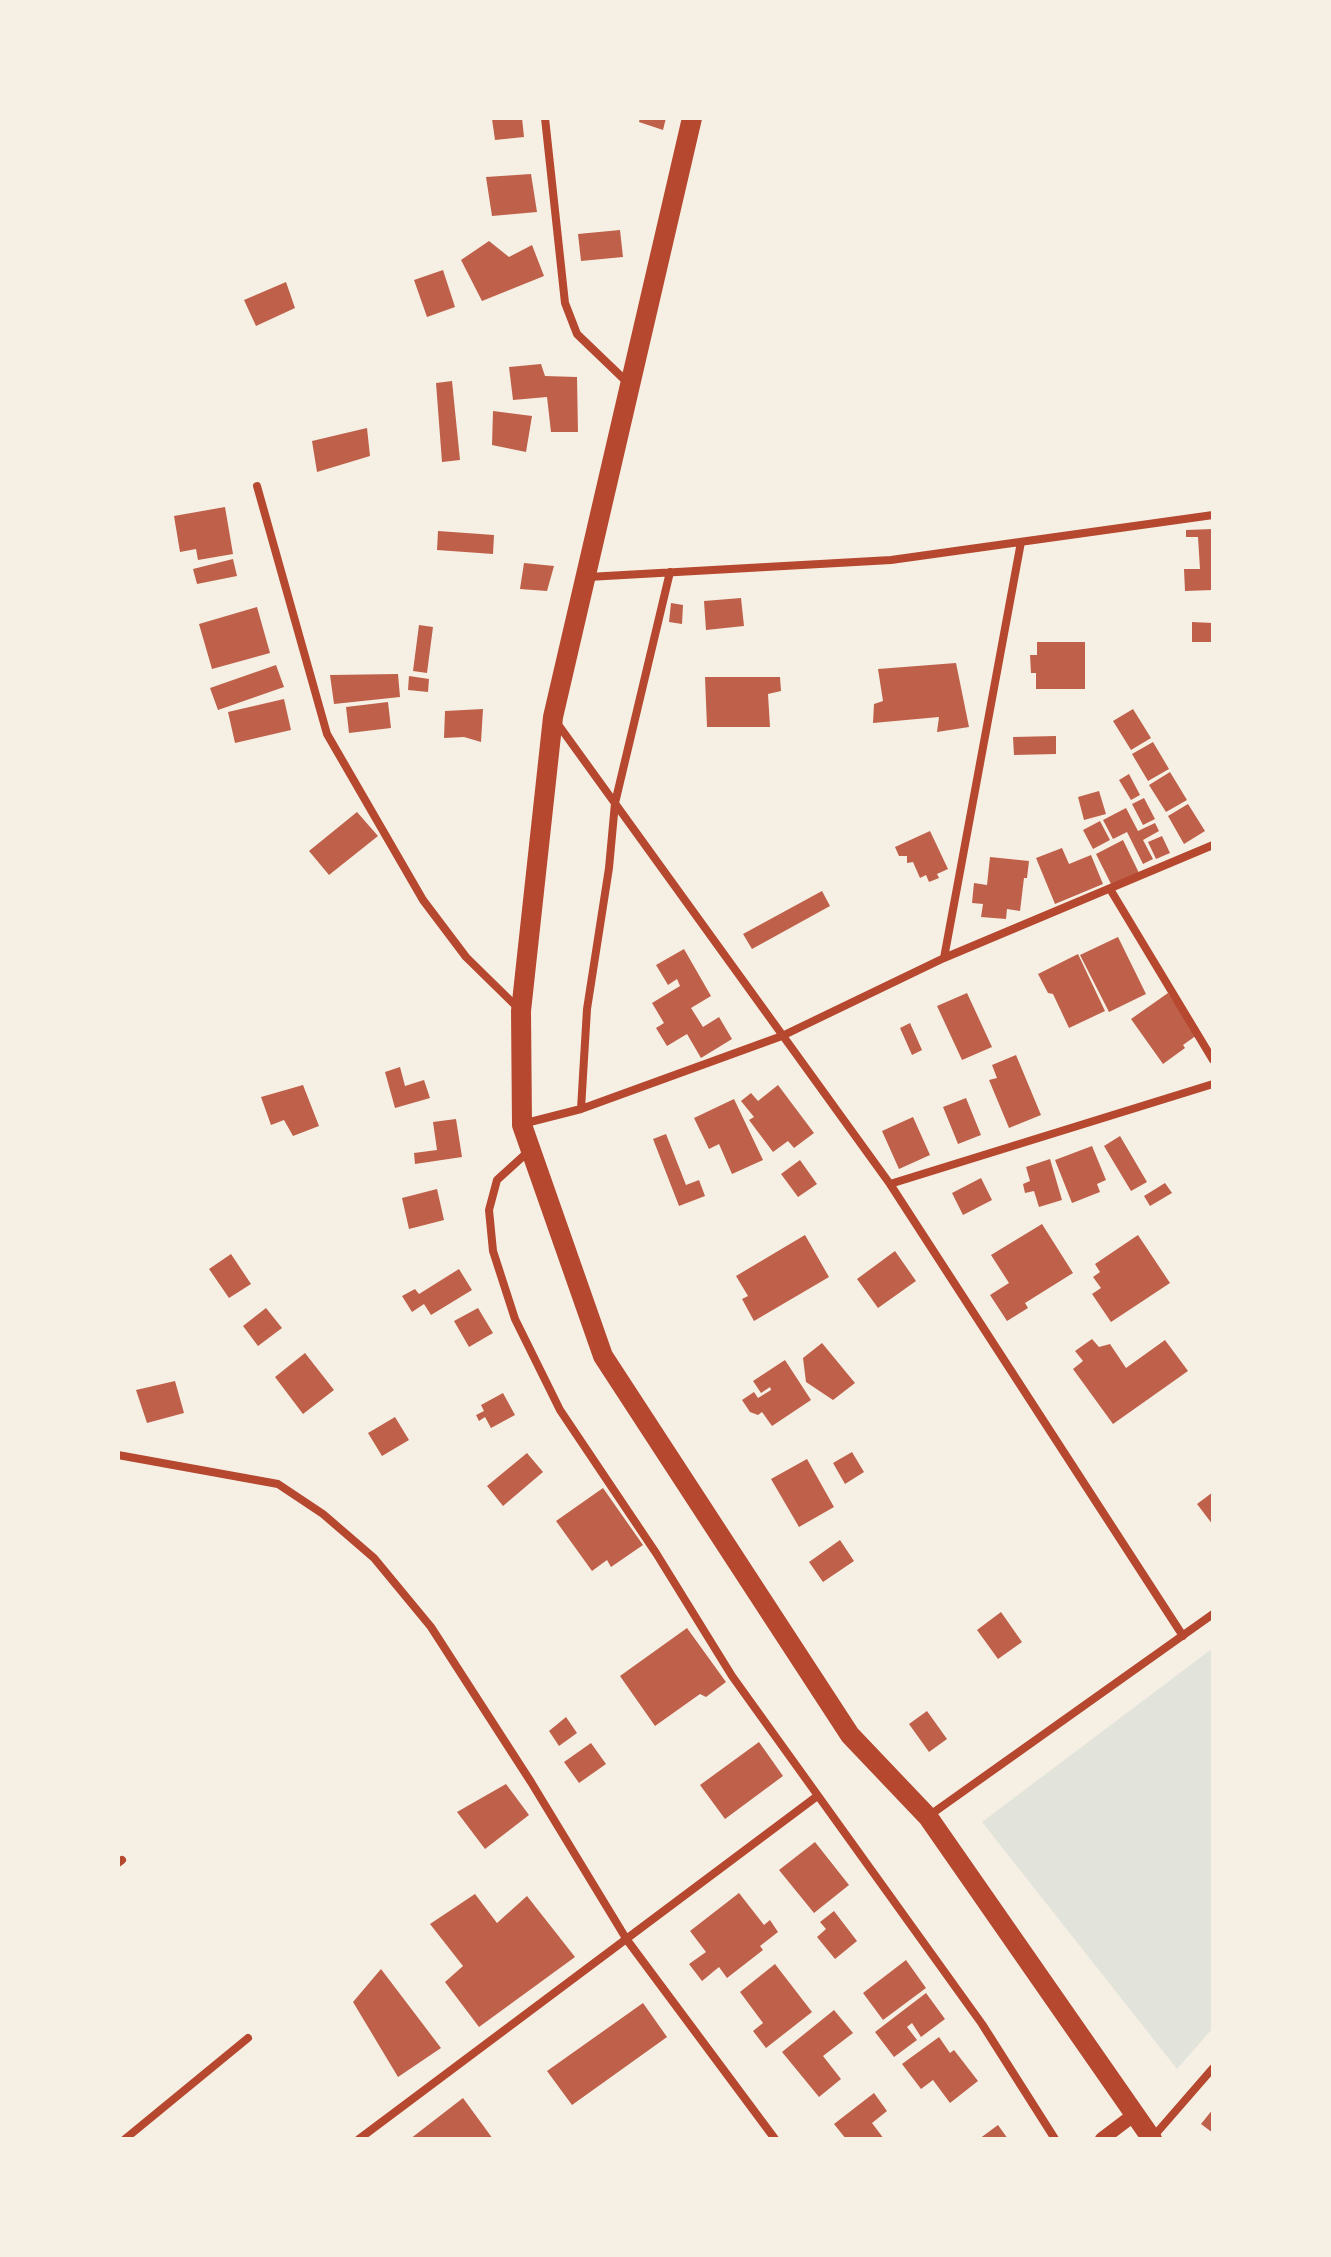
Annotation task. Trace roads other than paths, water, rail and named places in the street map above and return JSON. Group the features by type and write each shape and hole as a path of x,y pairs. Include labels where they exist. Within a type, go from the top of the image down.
{"main road":[{"path":"692,118 553,717 521,1011 522,1125 603,1356 850,1735 928,1817 1152,2139"}],"street":[{"path":"545,118 565,303 577,334 632,386"},
{"path":"257,486 327,734 423,900 466,957 521,1011"},
{"path":"587,577 891,560 1213,515"},
{"path":"944,958 1021,542"},
{"path":"581,1109 587,1009 609,868 615,803 670,572"},
{"path":"553,717 890,1184 1183,1636"},
{"path":"522,1125 581,1109 782,1036 944,958 1213,845"},
{"path":"1110,889 1213,1060"},
{"path":"890,1184 1213,1084"},
{"path":"531,1149 497,1180 489,1210 493,1251 515,1319 560,1410 656,1553 732,1676 982,2024 1055,2139"},
{"path":"118,1455 278,1484 323,1514 374,1558 431,1627 531,1782 627,1940 775,2139"},
{"path":"928,1817 1213,1614"},
{"path":"359,2139 816,1797"},
{"path":"125,2139 248,2038"},
{"path":"1152,2139 1213,2068"},
{"path":"1102,2139 1135,2114"}]}
